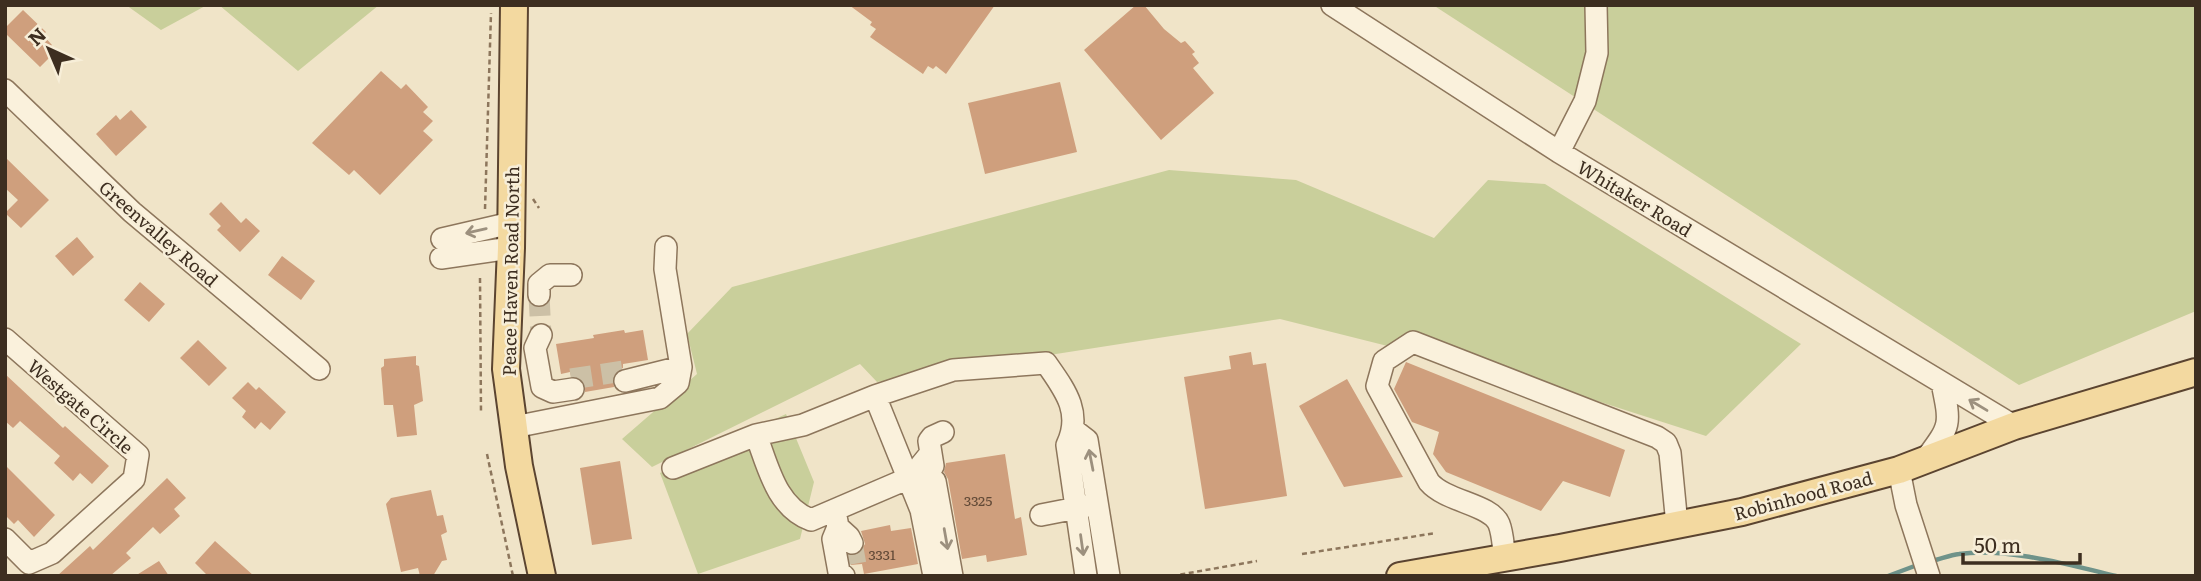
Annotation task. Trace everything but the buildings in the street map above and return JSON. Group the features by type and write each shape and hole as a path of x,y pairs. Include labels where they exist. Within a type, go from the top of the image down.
{"main road":[{"name":"Peace Haven Road North","path":"514,5 506,369 519,466 542,576"},
{"name":"Robinhood Road","path":"1400,576 1742,512 1899,470 2014,426 2196,372"}],"street":[{"name":"Whitaker Road","path":"1332,5 1559,152 2014,426"},
{"path":"1559,152 1585,101 1597,53 1596,5"},
{"name":"Greenvalley Road","path":"5,90 132,212 318,369"},
{"path":"441,248 511,236"},
{"path":"514,427 660,398 678,383 673,369 665,270 667,247"},
{"path":"544,295 539,284 550,275 571,275"},
{"path":"546,334 546,362 550,377 572,384"},
{"name":"Westgate Circle","path":"5,339 138,455 134,479 52,553 29,564 5,539"},
{"path":"1505,558 1499,523 1490,513 1437,492 1377,386 1384,361 1413,342 1657,437 1666,443 1670,453 1677,525"},
{"path":"673,468 756,435 803,425 875,396 953,370 1046,363 1069,398 1074,430 1067,444 1086,576"},
{"path":"625,376 651,368 673,369"},
{"path":"1924,460 1947,430 1949,416 1942,383"},
{"path":"875,396 922,510 934,576"},
{"path":"1074,430 1087,440 1109,576"},
{"path":"943,432 930,439 933,468 921,465 925,489 940,503 952,576"},
{"path":"756,435 775,486 797,515 842,527"},
{"path":"1899,470 1906,505 1929,576"},
{"path":"851,572 839,572 833,540 842,527 909,478"},
{"path":"1041,515 1099,504"}],"path":[{"path":"485,212 492,5"},
{"path":"480,278 481,413"},
{"path":"487,454 513,576"},
{"path":"1302,554 1436,533"},
{"path":"1172,576 1257,561"}],"green space":[{"path":"126,5 207,5 161,30"},
{"path":"219,5 379,5 298,71"},
{"path":"1433,5 2196,5 2196,311 2019,385"},
{"path":"1169,170 1296,180 1434,238 1488,180 1545,184 1801,344 1706,436 1563,390 1280,319 877,382 860,364 652,467 622,439 697,374 687,334 732,287"},
{"path":"786,414 814,482 800,539 698,574 660,473"}],"waterway":[{"path":"1932,561 1959,554 1996,553 2038,558 2116,576"},
{"path":"1888,576 1920,564"}],"tunnel":[{"path":"539,295 541,335"},
{"path":"571,379 624,371"},
{"path":"852,543 856,565"}]}
